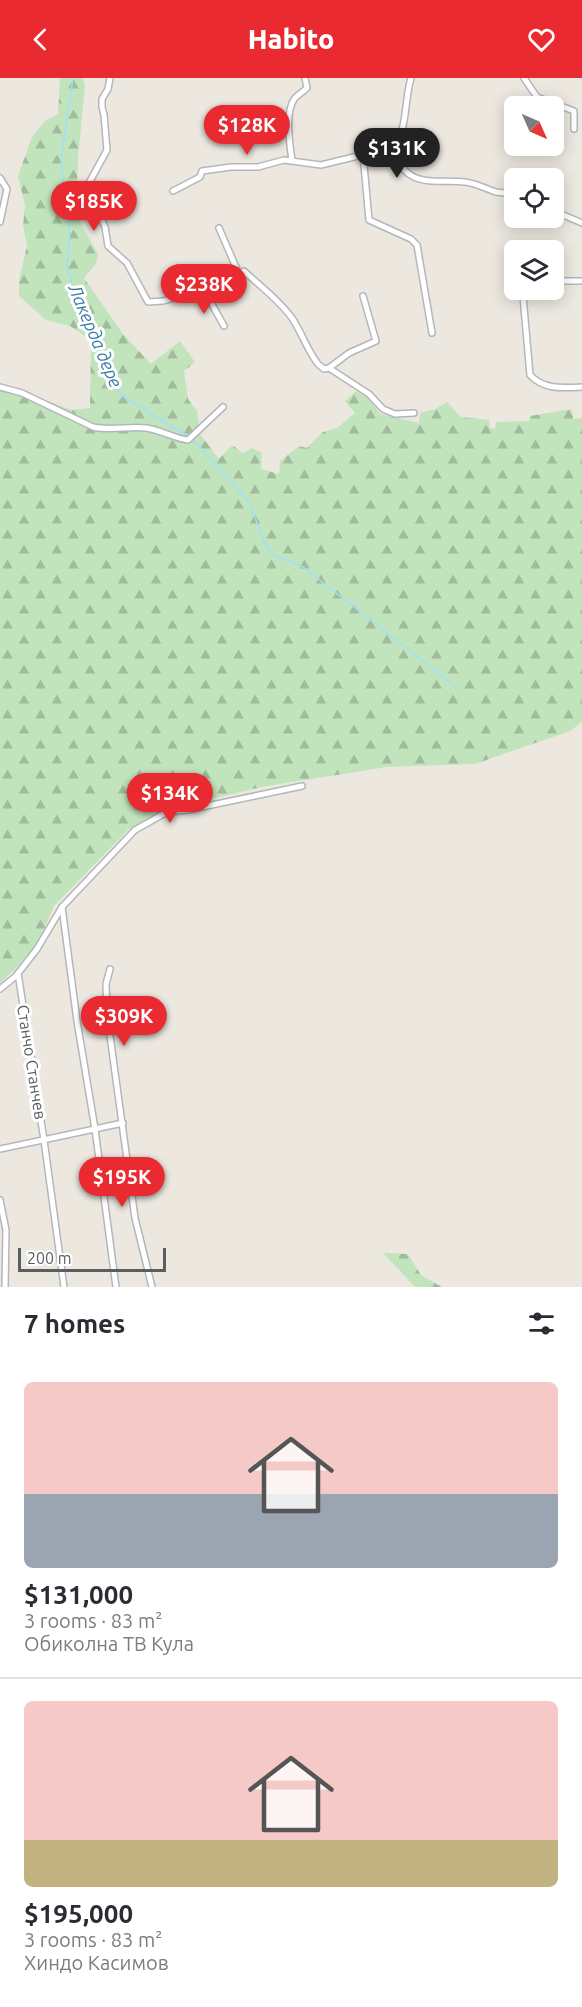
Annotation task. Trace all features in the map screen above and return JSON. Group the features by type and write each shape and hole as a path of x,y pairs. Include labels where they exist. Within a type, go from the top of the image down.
{"street":[{"path":"110,78 108,89 102,99 107,150 89,183 93,202 105,227 108,246 127,263 148,302 163,301 204,290 244,271 275,297 293,320 316,363 369,394 383,409 395,414 414,413"},
{"path":"292,161 289,121 293,102 297,95 307,88 305,78"},
{"path":"411,78 405,122 396,149 406,171 423,180 466,182 504,193"},
{"path":"524,78 537,97 574,111 574,129"},
{"path":"173,191 200,177 202,171 231,166 258,167 274,162 292,161 321,165 363,154 396,149 433,155"},
{"path":"363,154 368,216 372,222 411,239 417,245 432,333"},
{"path":"0,178 8,189 0,222"},
{"path":"564,215 582,223"},
{"path":"219,228 238,272"},
{"path":"564,281 582,281"},
{"path":"204,290 224,326"},
{"path":"328,368 349,353 375,342 363,296"},
{"path":"523,300 528,370 536,382 552,388 582,387"},
{"path":"0,387 39,400 93,427 146,428 165,431 179,439 190,438 223,407"},
{"path":"0,989 18,973 37,949 62,908 129,835 167,812 188,810 302,786"},
{"path":"62,908 116,1287"},
{"path":"110,969 106,984 107,1014 135,1218 152,1287"},
{"name":"Станчо Станчев","path":"18,973 64,1287"},
{"path":"0,1149 123,1123"},
{"path":"0,1200 6,1230 6,1287"}],"green space":[{"path":"60,78 83,78 85,86 77,184 84,198 80,222 98,254 96,264 84,278 123,334 151,364 180,341 195,362 184,371 188,399 197,411 200,434 219,459 232,445 243,453 252,448 262,453 261,469 279,474 280,461 299,446 307,448 323,432 337,428 355,413 345,401 356,391 369,398 380,414 419,423 420,413 435,409 447,402 461,417 489,420 490,428 495,429 496,422 529,421 530,416 572,409 573,419 582,418 582,722 570,731 475,764 387,767 261,787 167,810 129,829 54,906 39,941 0,983 0,387 1,384 72,410 90,408 91,340 70,326 46,320 19,296 19,280 27,246 23,226 25,205 18,176 32,137 45,121 58,114"},
{"path":"383,1253 408,1254 421,1275 442,1287 415,1287"}],"waterway":[{"name":"Лакерда дере","path":"73,78 61,161 70,233 67,268 80,307 97,343 108,375 121,395 189,437"},
{"name":"Лакерда дере","path":"193,440 249,502 264,541 273,555 303,567 455,686"}]}
